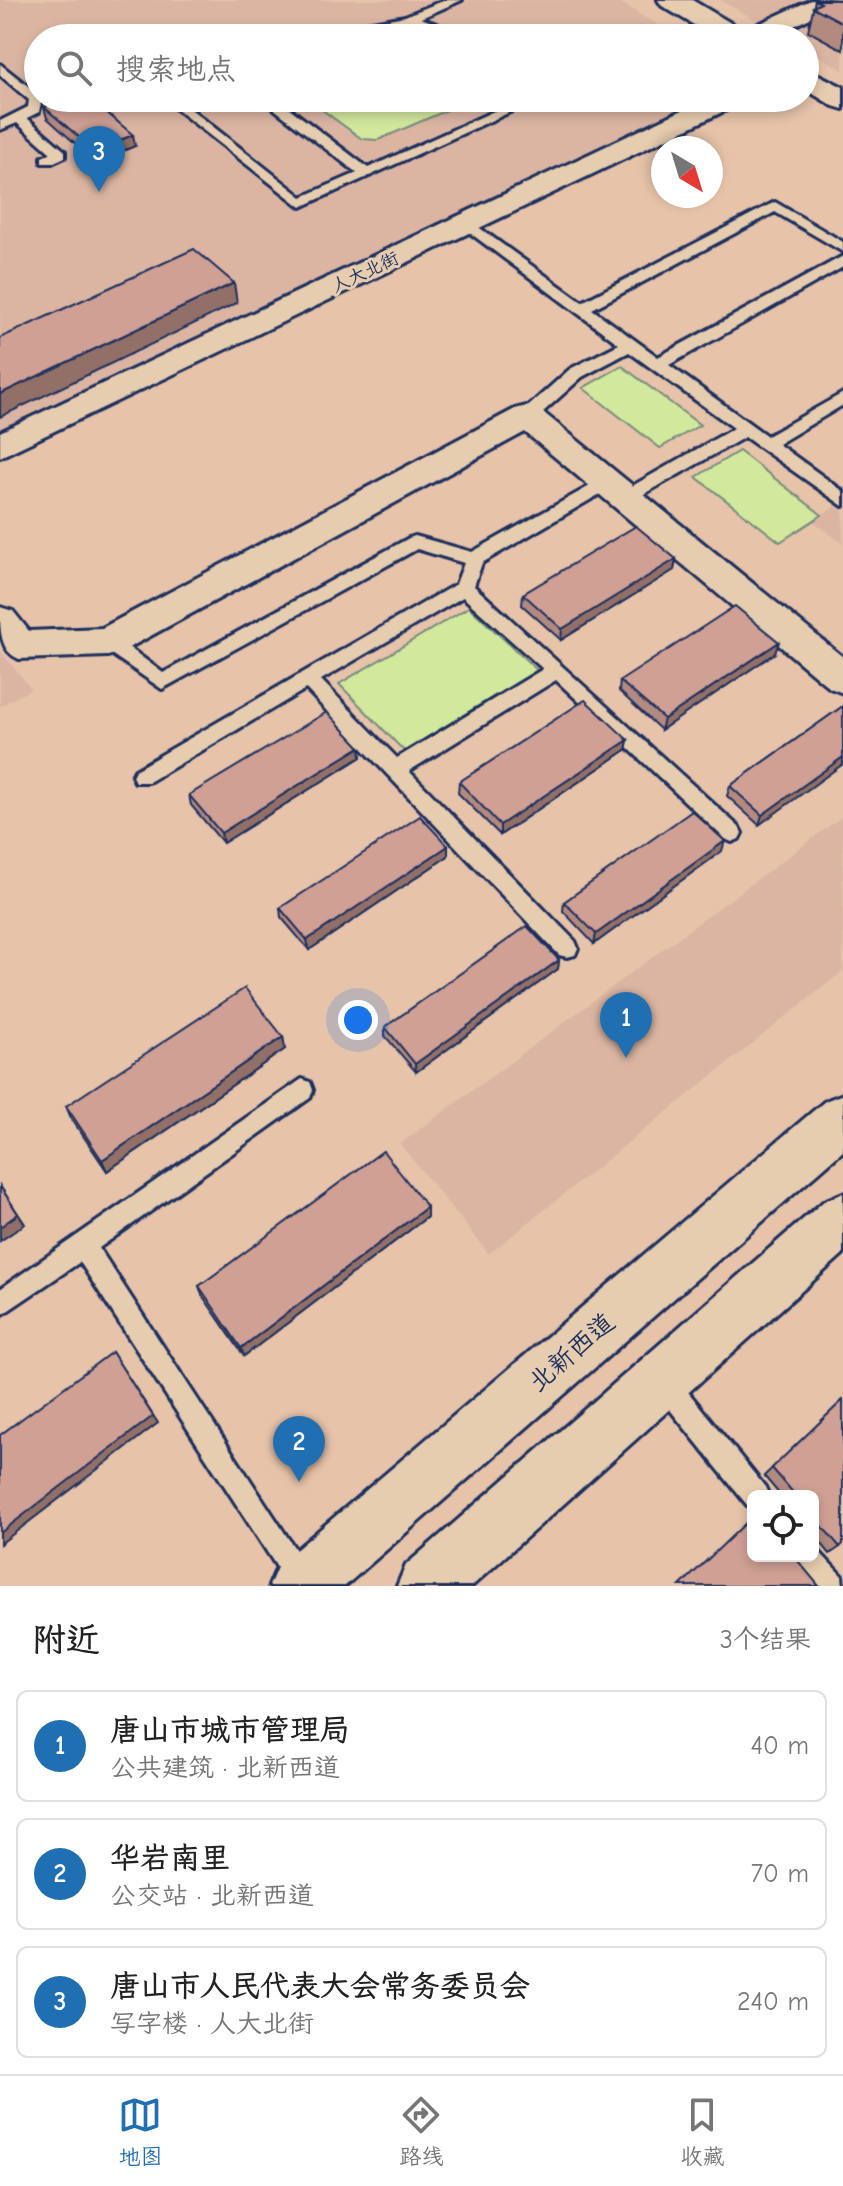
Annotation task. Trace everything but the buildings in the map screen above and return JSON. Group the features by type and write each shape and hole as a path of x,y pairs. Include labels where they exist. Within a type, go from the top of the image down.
{"main road":[{"path":"672,0 712,24"},
{"path":"819,85 843,100"},
{"name":"北新西道","path":"301,1584 843,1118"},
{"path":"427,1586 843,1219"}],"street":[{"path":"779,24 832,0"},
{"name":"人大北街","path":"0,446 701,112"},
{"path":"0,621 19,645 108,642 527,417 843,678"}],"lane":[{"path":"406,20 456,0"},
{"path":"370,24 390,14 433,24"},
{"path":"0,68 24,89"},
{"path":"0,126 30,112"},
{"path":"187,112 301,203 503,112"},
{"path":"285,112 366,173"},
{"path":"20,119 60,154 47,160"},
{"path":"580,309 775,206 843,248"},
{"path":"465,224 843,500"},
{"path":"657,365 843,261"},
{"path":"527,417 576,373 629,345"},
{"path":"765,445 843,398"},
{"path":"108,642 162,682 415,542 474,559 744,430"},
{"path":"142,776 464,588 474,559"},
{"path":"464,588 732,833"},
{"path":"396,769 557,670"},
{"path":"309,680 567,948"},
{"path":"0,1304 302,1090"},
{"path":"83,1245 301,1584"},
{"path":"662,1379 751,1490"},
{"path":"812,1562 832,1586"}],"shaded area":[{"path":"0,0 616,0 656,24 24,24 24,112 678,112 0,432"},
{"path":"720,0 843,0 843,70 819,56 819,24 762,24"},
{"path":"843,501 843,544 813,521"},
{"path":"0,650 31,689 0,706"},
{"path":"843,816 843,971 489,1254 400,1144"}],"green space":[{"path":"325,112 443,112 378,140 362,139"},
{"path":"622,366 700,425 660,448 583,388"},
{"path":"739,451 822,515 780,542 696,477"},
{"path":"469,607 538,671 406,753 339,684"}],"place":[{"name":"唐山市人民代表大会常务委员会","path":"99,192"},
{"name":"唐山市城市管理局","path":"626,1058"},
{"name":"华岩南里","path":"299,1482"}]}
